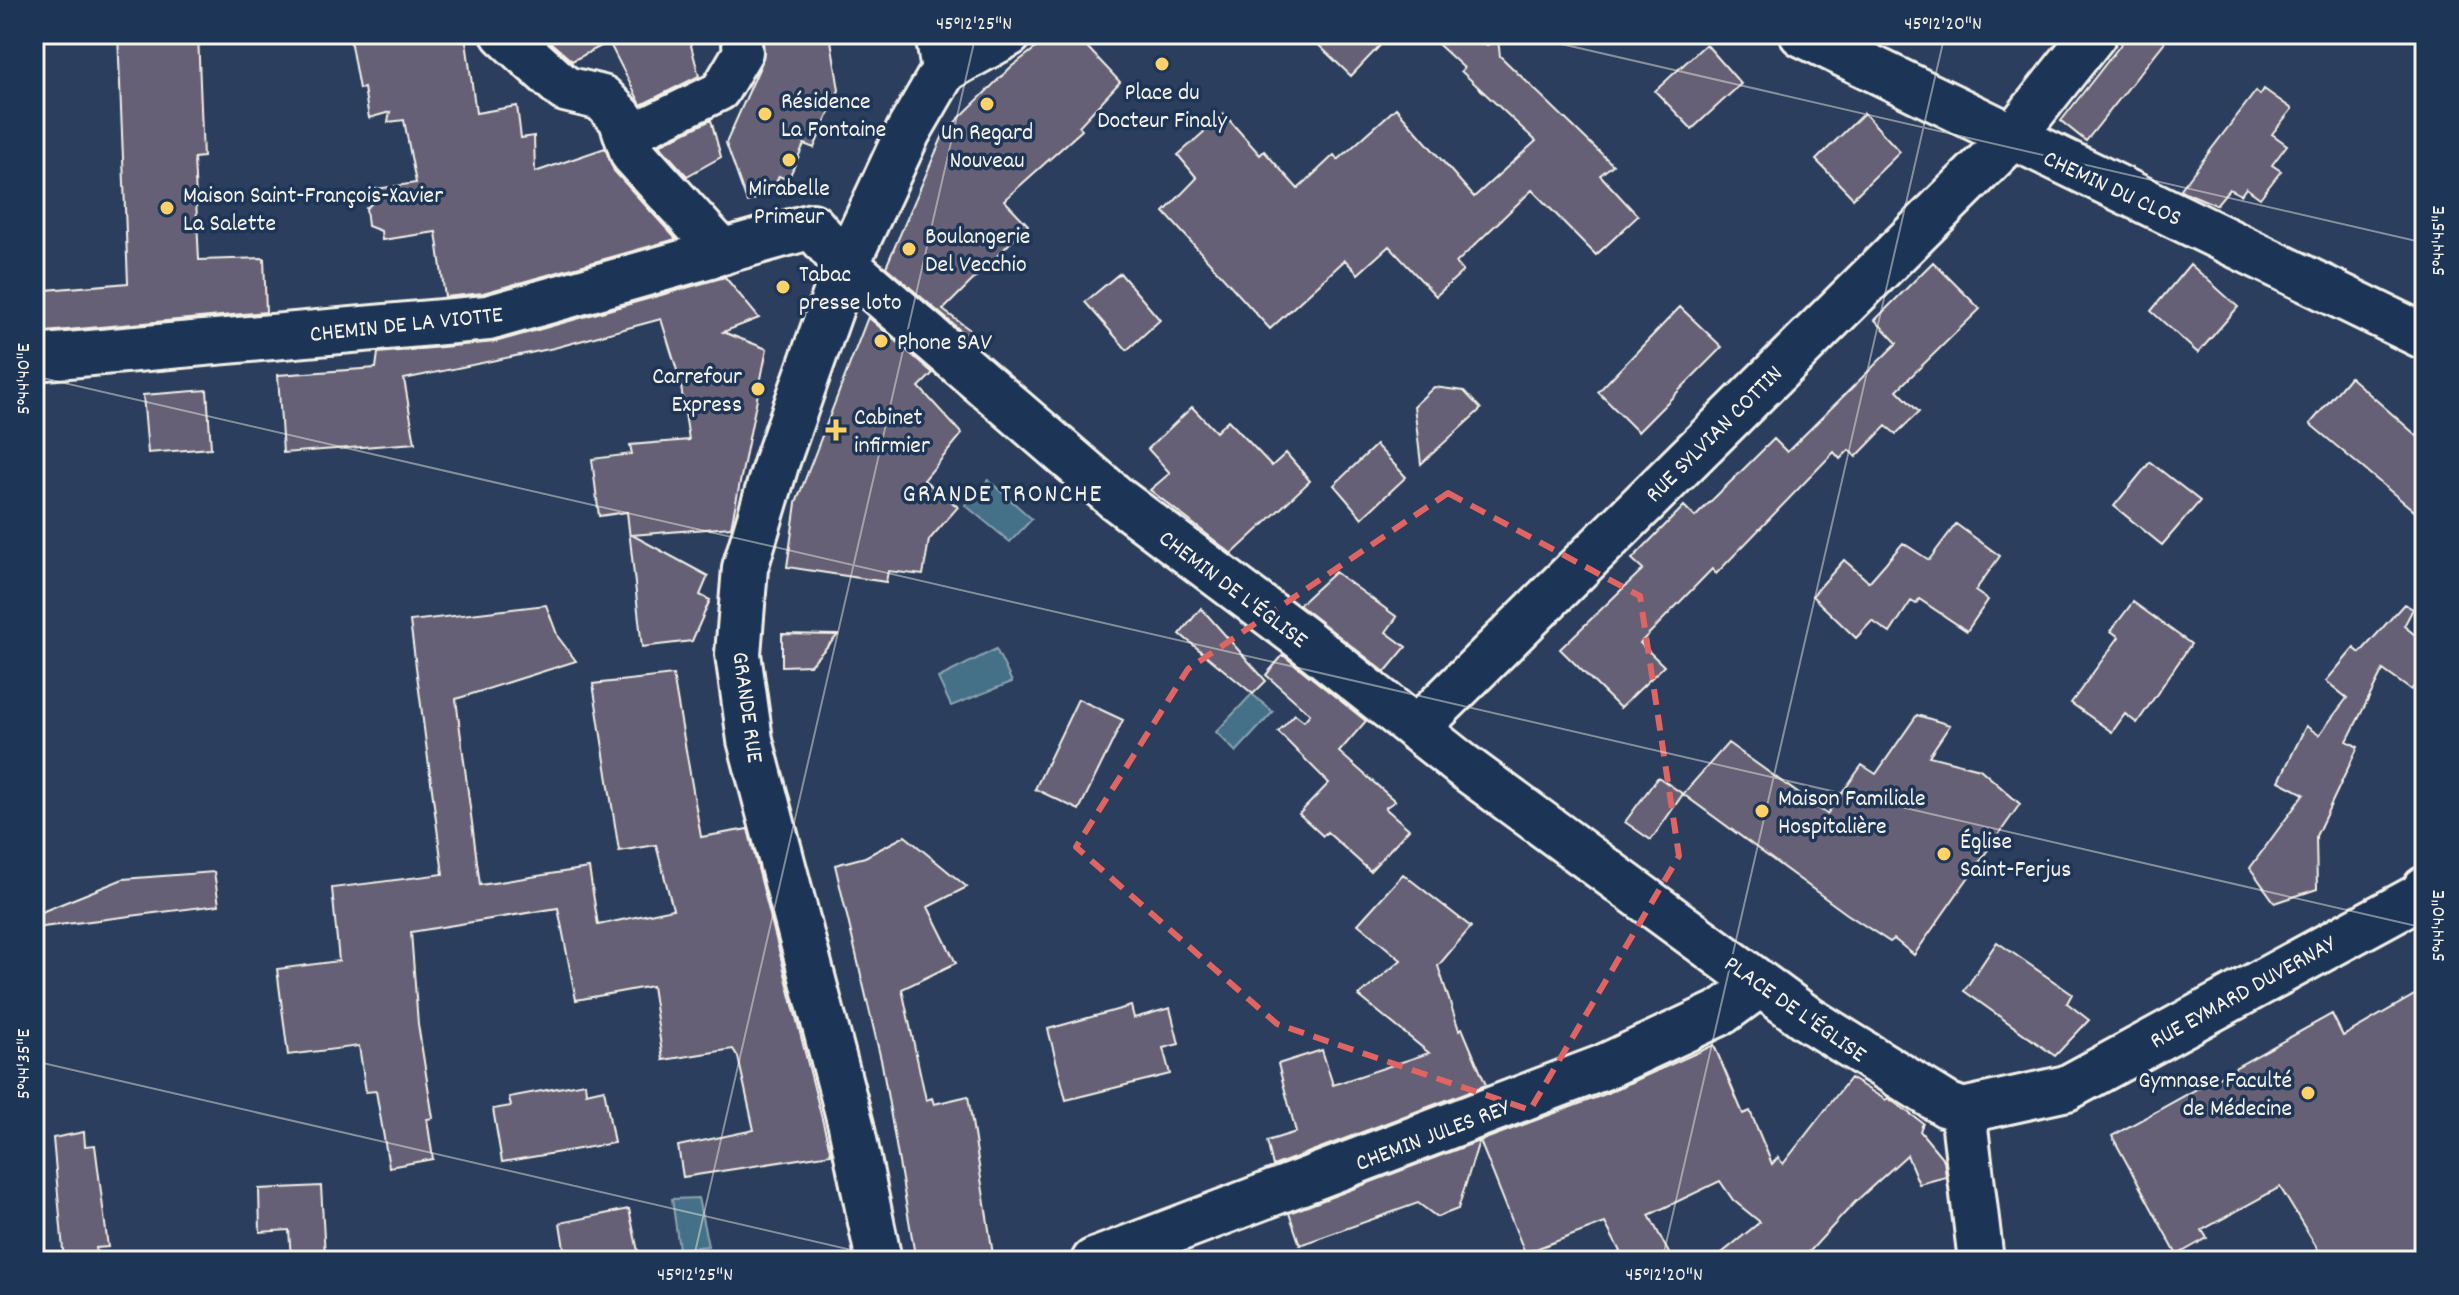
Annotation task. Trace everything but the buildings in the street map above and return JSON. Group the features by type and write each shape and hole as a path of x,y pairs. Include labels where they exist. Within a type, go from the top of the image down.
{"street":[{"path":"504,34 565,89 602,98 621,118 633,154 722,252"},
{"path":"627,136 720,91 743,52 741,34"},
{"path":"941,52 1009,34"},
{"name":"CHEMIN DU CLOS","path":"1802,34 1952,106 2011,139 2425,337"},
{"name":"RUE SYLVIAN COTTIN","path":"1416,729 2011,139 2094,34"},
{"name":"GRANDE RUE","path":"879,1261 851,1125 750,740 738,654 745,568 777,461 846,265 908,132 941,52"},
{"name":"CHEMIN DE LA VIOTTE","path":"34,358 488,318 812,226 846,265"},
{"name":"CHEMIN DE L'ÉGLISE","path":"846,265 1117,499 1636,895"},
{"name":"PLACE DE L'ÉGLISE","path":"1636,895 1759,985 1872,1061 1947,1105 1963,1111"},
{"name":"RUE EYMARD DUVERNAY","path":"1963,1111 2067,1088 2423,895"},
{"name":"CHEMIN JULES REY","path":"1094,1261 1604,1067 1722,1012 1759,985"},
{"path":"1963,1111 1981,1261"}],"highlighted area":[{"path":"1448,493 1640,596 1679,856 1530,1110 1277,1024 1076,847 1188,669"}],"water":[{"path":"988,480 1032,519 1010,542 965,505"},
{"path":"996,649 1012,682 951,706 938,678"},
{"path":"1252,694 1273,712 1236,752 1216,732"},
{"path":"698,1198 708,1246 679,1249 672,1199"}],"place":[{"name":"Place du Docteur Finaly","path":"1162,64"},
{"name":"Un Regard Nouveau","path":"987,104"},
{"name":"Résidence La Fontaine","path":"765,114"},
{"name":"Mirabelle Primeur","path":"789,160"},
{"name":"Maison Saint-François-Xavier La Salette","path":"167,208"},
{"name":"Boulangerie Del Vecchio","path":"909,249"},
{"name":"Tabac presse loto","path":"783,287"},
{"name":"Phone SAV","path":"881,341"},
{"name":"Carrefour Express","path":"758,389"},
{"name":"Cabinet infirmier","path":"836,430"},
{"name":"Maison Familiale Hospitalière","path":"1762,811"},
{"name":"Église Saint-Ferjus","path":"1944,854"},
{"name":"Gymnase Faculté de Médecine","path":"2308,1093"}],"district":[{"name":"GRANDE TRONCHE","path":"1003,492"}]}
